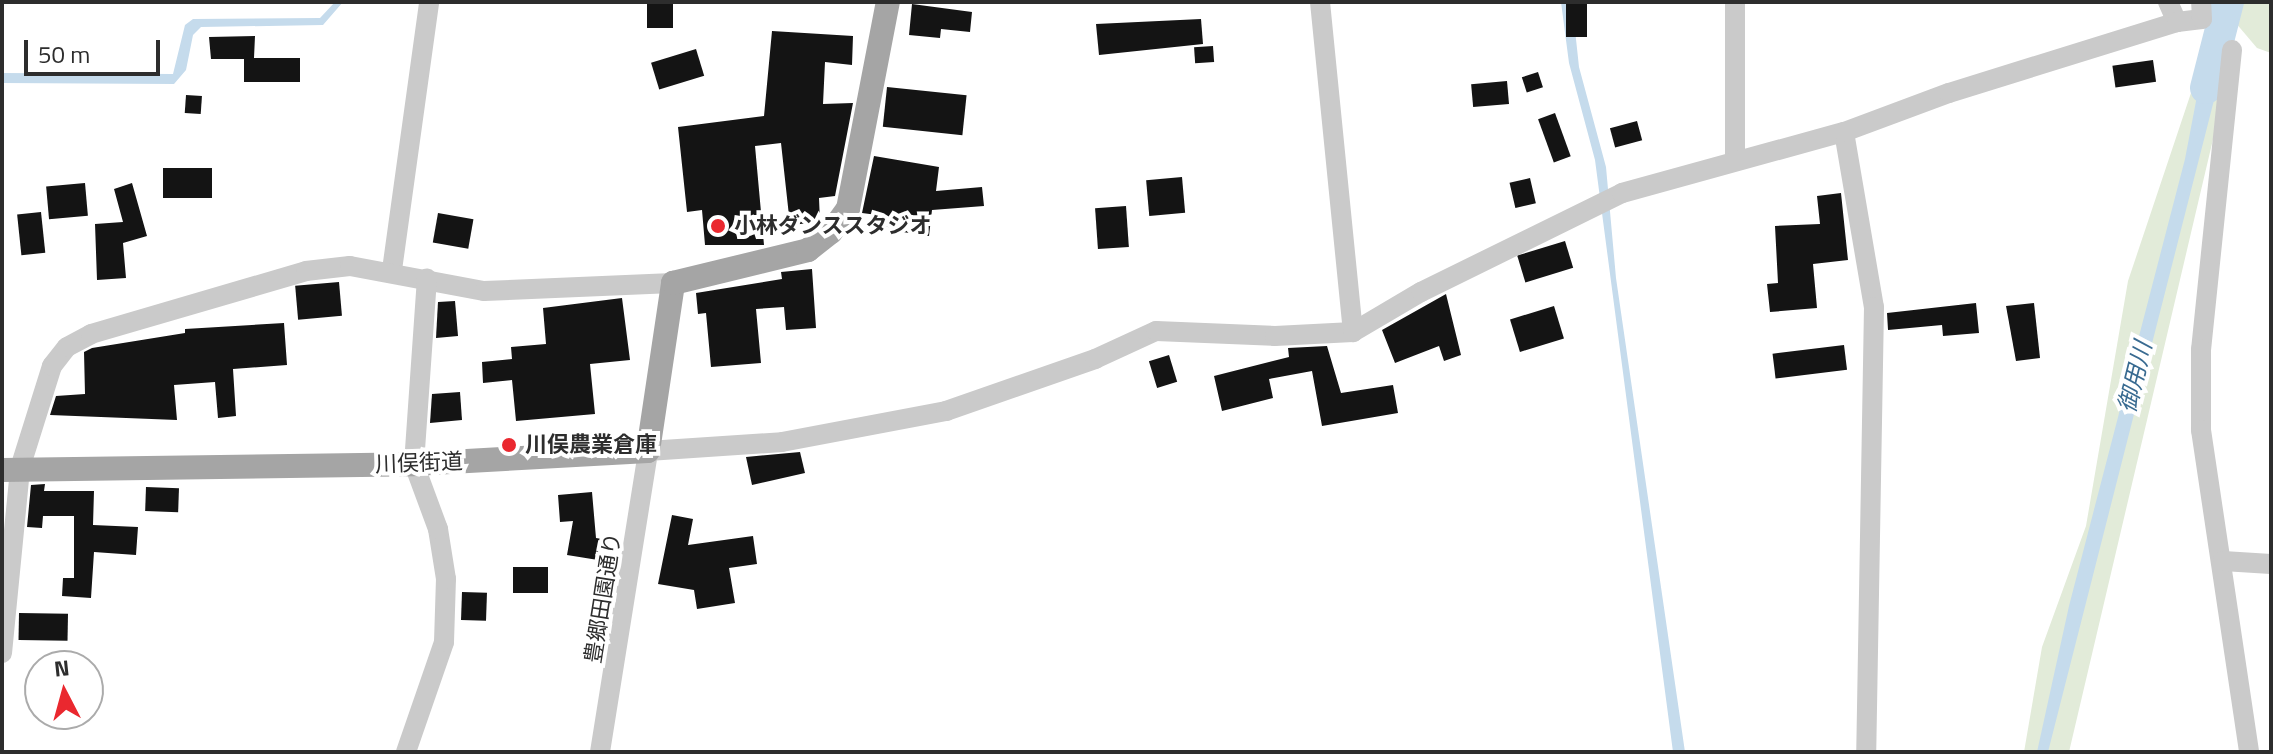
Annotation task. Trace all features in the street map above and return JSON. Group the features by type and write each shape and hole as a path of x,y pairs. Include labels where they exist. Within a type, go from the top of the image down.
{"main road":[{"path":"648,451 673,283 779,261 808,250 831,232 848,209 857,177 888,2"},
{"name":"川俣街道","path":"11,469 414,464 648,451"}],"street":[{"path":"392,270 429,2"},
{"path":"1320,2 1353,332"},
{"path":"1735,2 1735,158"},
{"path":"2168,2 2177,22"},
{"path":"648,451 782,442 946,411 1095,359 1156,331 1275,336 1353,332 1421,292 1622,193 1735,158 1844,132 1949,93 2177,22 2202,19 2201,2"},
{"path":"2232,50 2201,349 2201,430 2223,561 2249,752"},
{"path":"1844,132 1874,307 1866,752"},
{"path":"2,653 11,469 52,366 67,347 91,334 306,271 350,266 392,270 484,291 529,293 673,283"},
{"path":"406,752 444,642 446,594 438,529 414,464 427,278"},
{"name":"豊郷田園通り","path":"600,752 648,451"},
{"path":"2223,561 2271,564"}],"green space":[{"path":"2218,2 2271,2 2271,53 2257,48"},
{"path":"2197,75 2214,76 2226,84 2069,752 2024,752 2042,647 2086,526 2128,281"}],"water":[{"path":"335,2 343,2 323,25 201,27 193,35 186,70 174,84 2,83 2,73 173,74 185,25 193,19 320,18"},
{"path":"1561,2 1572,2 1579,67 1606,167 1616,278 1685,752 1673,752 1595,160 1569,63"},
{"path":"2208,38 2226,53 2048,752 2037,752 2069,606 2185,159"}],"building":[{"path":"647,2 673,2 673,28 647,28"},
{"path":"1566,2 1587,2 1587,37 1566,37"},
{"path":"912,4 972,12 970,32 941,29 940,38 909,35"},
{"path":"1201,19 1203,44 1099,55 1096,24"},
{"path":"772,31 853,36 852,65 825,62 823,104 853,103 835,196 819,198 820,222 790,225 781,143 755,146 764,245 705,245 702,210 687,212 678,127 764,116"},
{"path":"255,36 254,58 300,58 300,82 244,82 244,59 211,59 209,37"},
{"path":"1213,46 1214,62 1195,63 1194,47"},
{"path":"696,49 704,76 659,90 651,63"},
{"path":"2153,60 2156,82 2115,87 2112,66"},
{"path":"1538,72 1543,87 1527,92 1522,77"},
{"path":"1507,81 1509,104 1473,107 1471,84"},
{"path":"887,87 967,95 962,135 883,127"},
{"path":"186,95 202,96 201,114 185,113"},
{"path":"1555,113 1571,156 1554,162 1538,119"},
{"path":"1637,121 1642,140 1615,148 1610,128"},
{"path":"874,156 939,167 936,191 982,187 984,206 932,210 929,236 883,229 885,216 862,213"},
{"path":"163,168 212,168 212,198 163,198"},
{"path":"1182,177 1185,213 1149,216 1146,180"},
{"path":"1530,178 1536,203 1515,208 1510,183"},
{"path":"85,183 88,216 49,219 46,186"},
{"path":"132,183 147,236 123,243 126,278 97,280 95,224 123,222 114,189"},
{"path":"1841,193 1848,260 1813,264 1817,308 1770,312 1767,284 1778,283 1775,226 1820,224 1817,196"},
{"path":"1126,206 1129,247 1098,249 1095,208"},
{"path":"41,212 45,253 21,255 17,215"},
{"path":"438,213 473,219 468,249 433,243"},
{"path":"1565,241 1573,268 1525,282 1517,256"},
{"path":"812,269 816,328 786,330 784,307 756,309 761,363 711,367 706,313 698,314 696,293 782,279 781,272"},
{"path":"339,282 342,316 298,320 295,286"},
{"path":"1446,294 1461,355 1444,361 1439,346 1395,363 1382,330"},
{"path":"622,298 630,360 590,364 595,414 516,421 512,380 483,383 482,362 512,359 511,347 546,344 543,308"},
{"path":"455,301 458,336 436,338 438,302"},
{"path":"1976,303 1979,333 1943,336 1942,325 1888,330 1887,313"},
{"path":"2034,303 2040,358 2016,361 2006,306"},
{"path":"1554,306 1564,339 1520,352 1510,319"},
{"path":"284,323 287,365 233,369 236,416 218,418 215,382 174,385 177,420 50,415 56,396 85,394 84,352 92,348 185,333 185,329"},
{"path":"1844,345 1847,370 1776,379 1773,354"},
{"path":"1327,346 1341,393 1393,385 1398,413 1322,426 1312,371 1269,379 1273,398 1222,411 1214,376 1289,357 1288,348"},
{"path":"1169,355 1177,382 1157,388 1149,361"},
{"path":"460,392 462,420 430,423 432,394"},
{"path":"800,452 805,473 752,485 746,457"},
{"path":"45,484 44,491 94,491 93,525 138,527 136,555 94,552 91,598 62,596 63,578 74,578 74,516 43,516 42,528 27,527 31,485"},
{"path":"146,487 179,488 178,512 145,511"},
{"path":"592,492 596,538 602,539 598,560 567,555 573,521 560,522 558,495"},
{"path":"672,515 693,519 688,545 753,536 757,564 729,568 735,603 697,609 694,590 658,584"},
{"path":"513,567 548,567 548,593 513,593"},
{"path":"462,592 487,593 486,621 461,620"},
{"path":"19,613 68,614 68,641 19,640"}],"waterway":[{"name":"御用川","path":"2206,88 2228,2"}],"place":[{"name":"小林ダンススタジオ","path":"718,226"},
{"name":"川俣農業倉庫","path":"509,445"}]}
